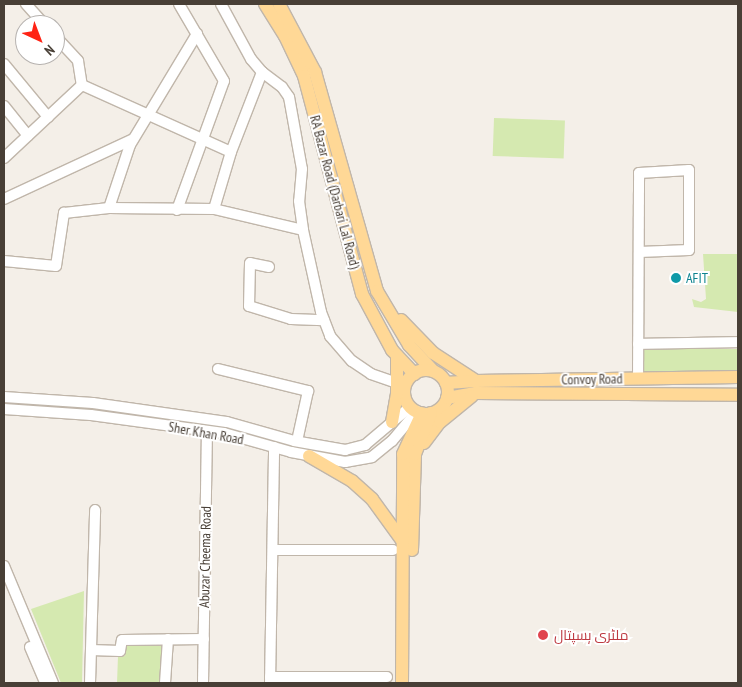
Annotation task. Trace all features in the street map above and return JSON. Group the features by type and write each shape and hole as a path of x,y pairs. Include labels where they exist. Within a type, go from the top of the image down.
{"main road":[{"name":"RA Bazar Road (Darbari Lal Road)","path":"265,4 285,36 304,76 362,294 397,356 414,374"},
{"name":"RA Bazar Road (Darbari Lal Road)","path":"279,4 315,72 377,291 410,345 433,371"},
{"path":"385,304 433,353 476,387 440,422 416,454"},
{"path":"397,356 405,397 420,411"},
{"path":"392,422 401,384 423,370 433,371 441,376 446,383 447,398 441,408 420,411"},
{"name":"Convoy Road","path":"447,398 476,387 638,378 738,377"},
{"name":"Convoy Road","path":"446,383 476,387 738,395"},
{"path":"411,683 416,454 420,411"},
{"path":"402,683 403,454 420,411"},
{"path":"309,456 352,481 372,500 404,543"}],"street":[{"path":"26,4 36,15"},
{"path":"177,210 224,81 179,4"},
{"path":"221,4 252,59 262,72 282,87 289,97 302,169 299,201 303,230 324,320 330,336 352,362 370,374 401,384"},
{"path":"109,208 133,139 197,34"},
{"path":"65,46 78,60 82,85"},
{"path":"4,64 48,117"},
{"path":"214,209 232,152 262,72"},
{"path":"82,85 232,152"},
{"path":"4,158 82,85"},
{"path":"4,106 28,136"},
{"path":"4,199 133,139"},
{"path":"638,378 639,173 689,170 689,250 639,252"},
{"path":"4,261 56,266 64,213 109,208 214,209 303,230"},
{"path":"268,267 250,262 249,306 291,319 324,320"},
{"path":"638,344 738,342"},
{"path":"218,369 308,391 298,442"},
{"path":"4,392 9,397"},
{"name":"Sher Khan Road","path":"9,397 92,403 227,422 298,442 345,450 365,445 392,422 420,411"},
{"name":"Sher Khan Road","path":"4,409 91,415 224,433 274,448 345,462 372,457 392,441 420,411"},
{"name":"Abuzar Cheema Road","path":"203,683 206,431"},
{"path":"274,448 270,680 387,677"},
{"path":"90,683 95,510"},
{"path":"272,550 393,550"},
{"path":"4,566 53,683"},
{"path":"4,584 45,683"},
{"path":"166,683 168,639"},
{"path":"91,650 120,651 122,640 204,639"}],"green space":[{"path":"494,118 565,120 564,158 493,156"},
{"path":"703,254 738,254 738,312 694,307 692,299 701,302 706,299"},
{"path":"639,349 738,349 738,372 639,372"},
{"path":"84,591 82,683 61,683 31,609"},
{"path":"126,645 163,646 161,683 117,683 118,656 125,656"}],"place":[{"name":"AFIT","path":"676,278"},
{"name":"ملٹری ہسپتال","path":"543,635"}]}
